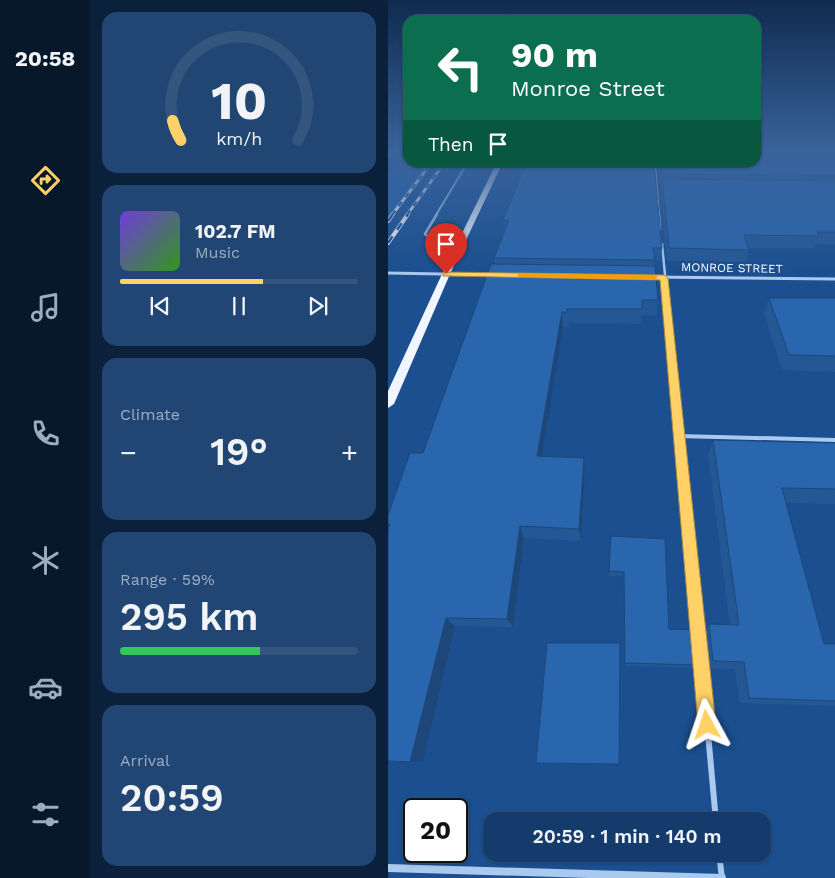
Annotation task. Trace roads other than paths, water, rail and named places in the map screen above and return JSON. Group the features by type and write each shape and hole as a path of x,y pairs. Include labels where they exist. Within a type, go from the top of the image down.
{"main road":[{"path":"388,404 457,250 485,192"}],"street":[{"path":"388,273 496,275"},
{"name":"MONROE STREET","path":"644,277 836,279"},
{"path":"388,868 722,878"}],"lane":[{"path":"450,192 425,234 436,244 457,250"},
{"path":"657,192 715,812"},
{"path":"680,436 836,440"},
{"path":"720,862 722,878"}],"railway":[{"path":"392,215 409,192"},
{"path":"407,215 424,192"},
{"path":"388,221 393,214"},
{"path":"388,243 408,214"}]}
